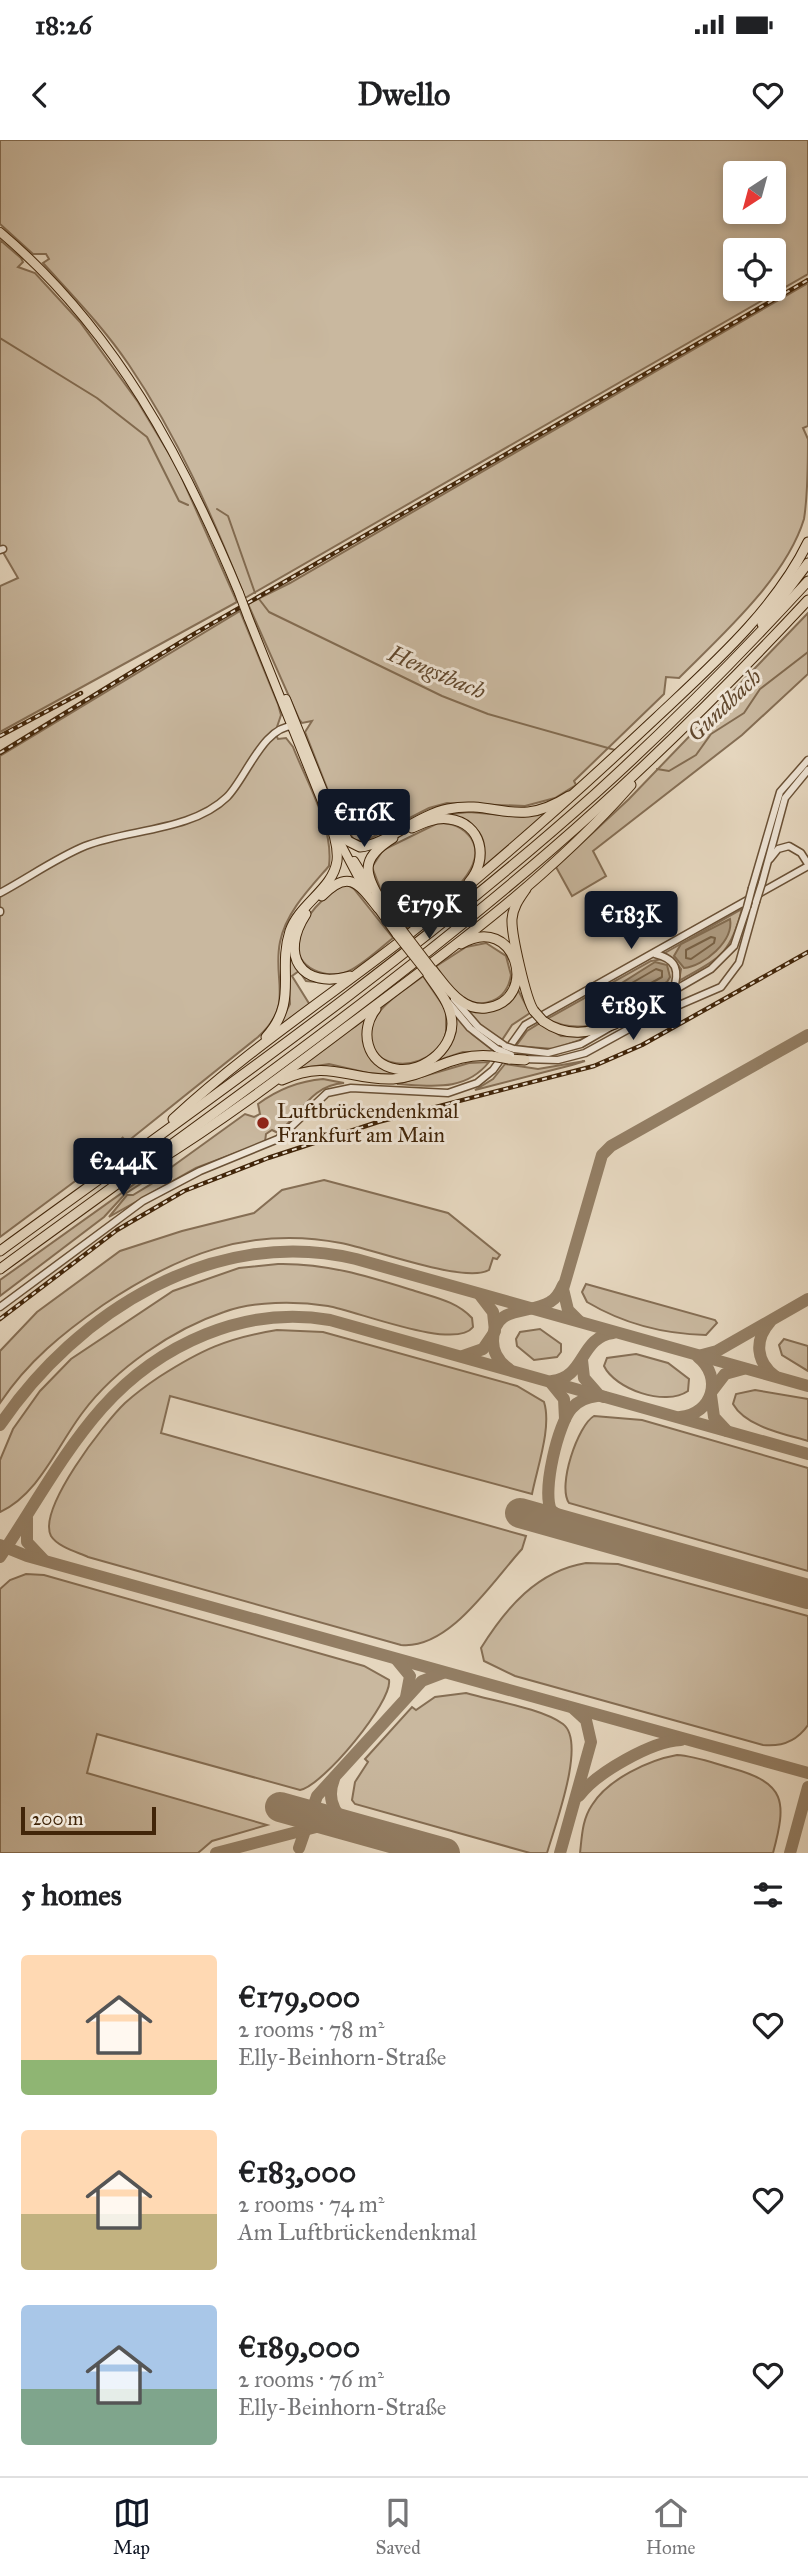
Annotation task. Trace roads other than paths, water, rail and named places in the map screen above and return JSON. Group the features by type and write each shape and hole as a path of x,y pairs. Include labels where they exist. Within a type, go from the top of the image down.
{"highway":[{"path":"777,592 808,542"},
{"path":"234,1067 457,896 587,783 683,693 777,592 806,565"},
{"path":"745,648 806,565"},
{"path":"0,1251 357,988 483,889 633,759 808,581"},
{"path":"0,1269 430,950 551,850 735,678 808,600"},
{"path":"431,968 622,796 651,759"},
{"path":"325,803 348,841 363,847 440,811 465,807 529,813 555,804 587,783"},
{"path":"135,1153 234,1067 268,1035 279,1019 287,997 286,949 291,928 335,868 336,846 325,803"},
{"path":"381,907 368,877 371,857 401,834 440,819 464,824 473,831 481,845 478,867 457,896"},
{"path":"538,874 517,902 512,919 524,991 534,1011 543,1021 562,1031 578,1033 615,1024"},
{"path":"358,973 329,981 311,977 296,959 295,938 307,914 340,881 355,882 381,907"},
{"path":"119,1182 164,1157 262,1091 392,993 468,940 489,937 502,943 511,952 517,966 517,980 511,993 501,1003 478,1009 459,1000 431,968"},
{"path":"392,993 369,1019 368,1044 376,1058 389,1067 401,1069 419,1065 444,1047 452,1027 447,1003 431,968"},
{"path":"262,1091 285,1078 314,1070 331,1069 395,1079 450,1059 497,1049 525,1060"}],"main road":[{"path":"0,232 40,270 118,362 159,424 194,490 325,803 381,907 431,968"},
{"path":"266,659 294,727"}],"street":[{"path":"278,732 285,709"},
{"path":"0,893 86,846 182,820 215,806 234,789 259,749 278,732 294,727"},
{"path":"431,968 470,1028 497,1049 511,1054 542,1053 569,1048 615,1024 712,969 728,954 737,939 779,792 808,760"},
{"path":"525,1060 558,1060 585,1053 647,1019 721,987 739,963 785,797 808,769"},
{"path":"0,1307 143,1202 200,1171 278,1139 323,1095 349,1088 438,1093 472,1086 488,1076 525,1025 655,954 808,865 798,850 789,846 780,848 766,867"},
{"path":"796,873 802,862 798,850"},
{"path":"655,954 676,964 677,978 673,991"}],"water":[{"path":"730,919 727,936 716,951 700,963 684,968 674,956 681,944"},
{"path":"655,962 667,965 670,977 667,982 612,1012 598,1007 595,1000"}],"waterway":[{"name":"Hengstbach","path":"0,338 97,398 147,437 179,501 188,505"},
{"name":"Hengstbach","path":"217,509 228,516 255,593"},
{"name":"Hengstbach","path":"259,599 269,612 442,696 488,714 615,750"},
{"name":"Gundbach","path":"657,769 669,771 696,755 711,734 744,713 760,689 808,652"}],"railway":[{"path":"0,753 194,634 808,280"},
{"path":"0,736 81,693"},
{"path":"0,1319 117,1230 184,1191 268,1158 378,1122 594,1066 642,1045 808,952"}],"place":[{"name":"Luftbrückendenkmal Frankfurt am Main","path":"263,1123"}]}
